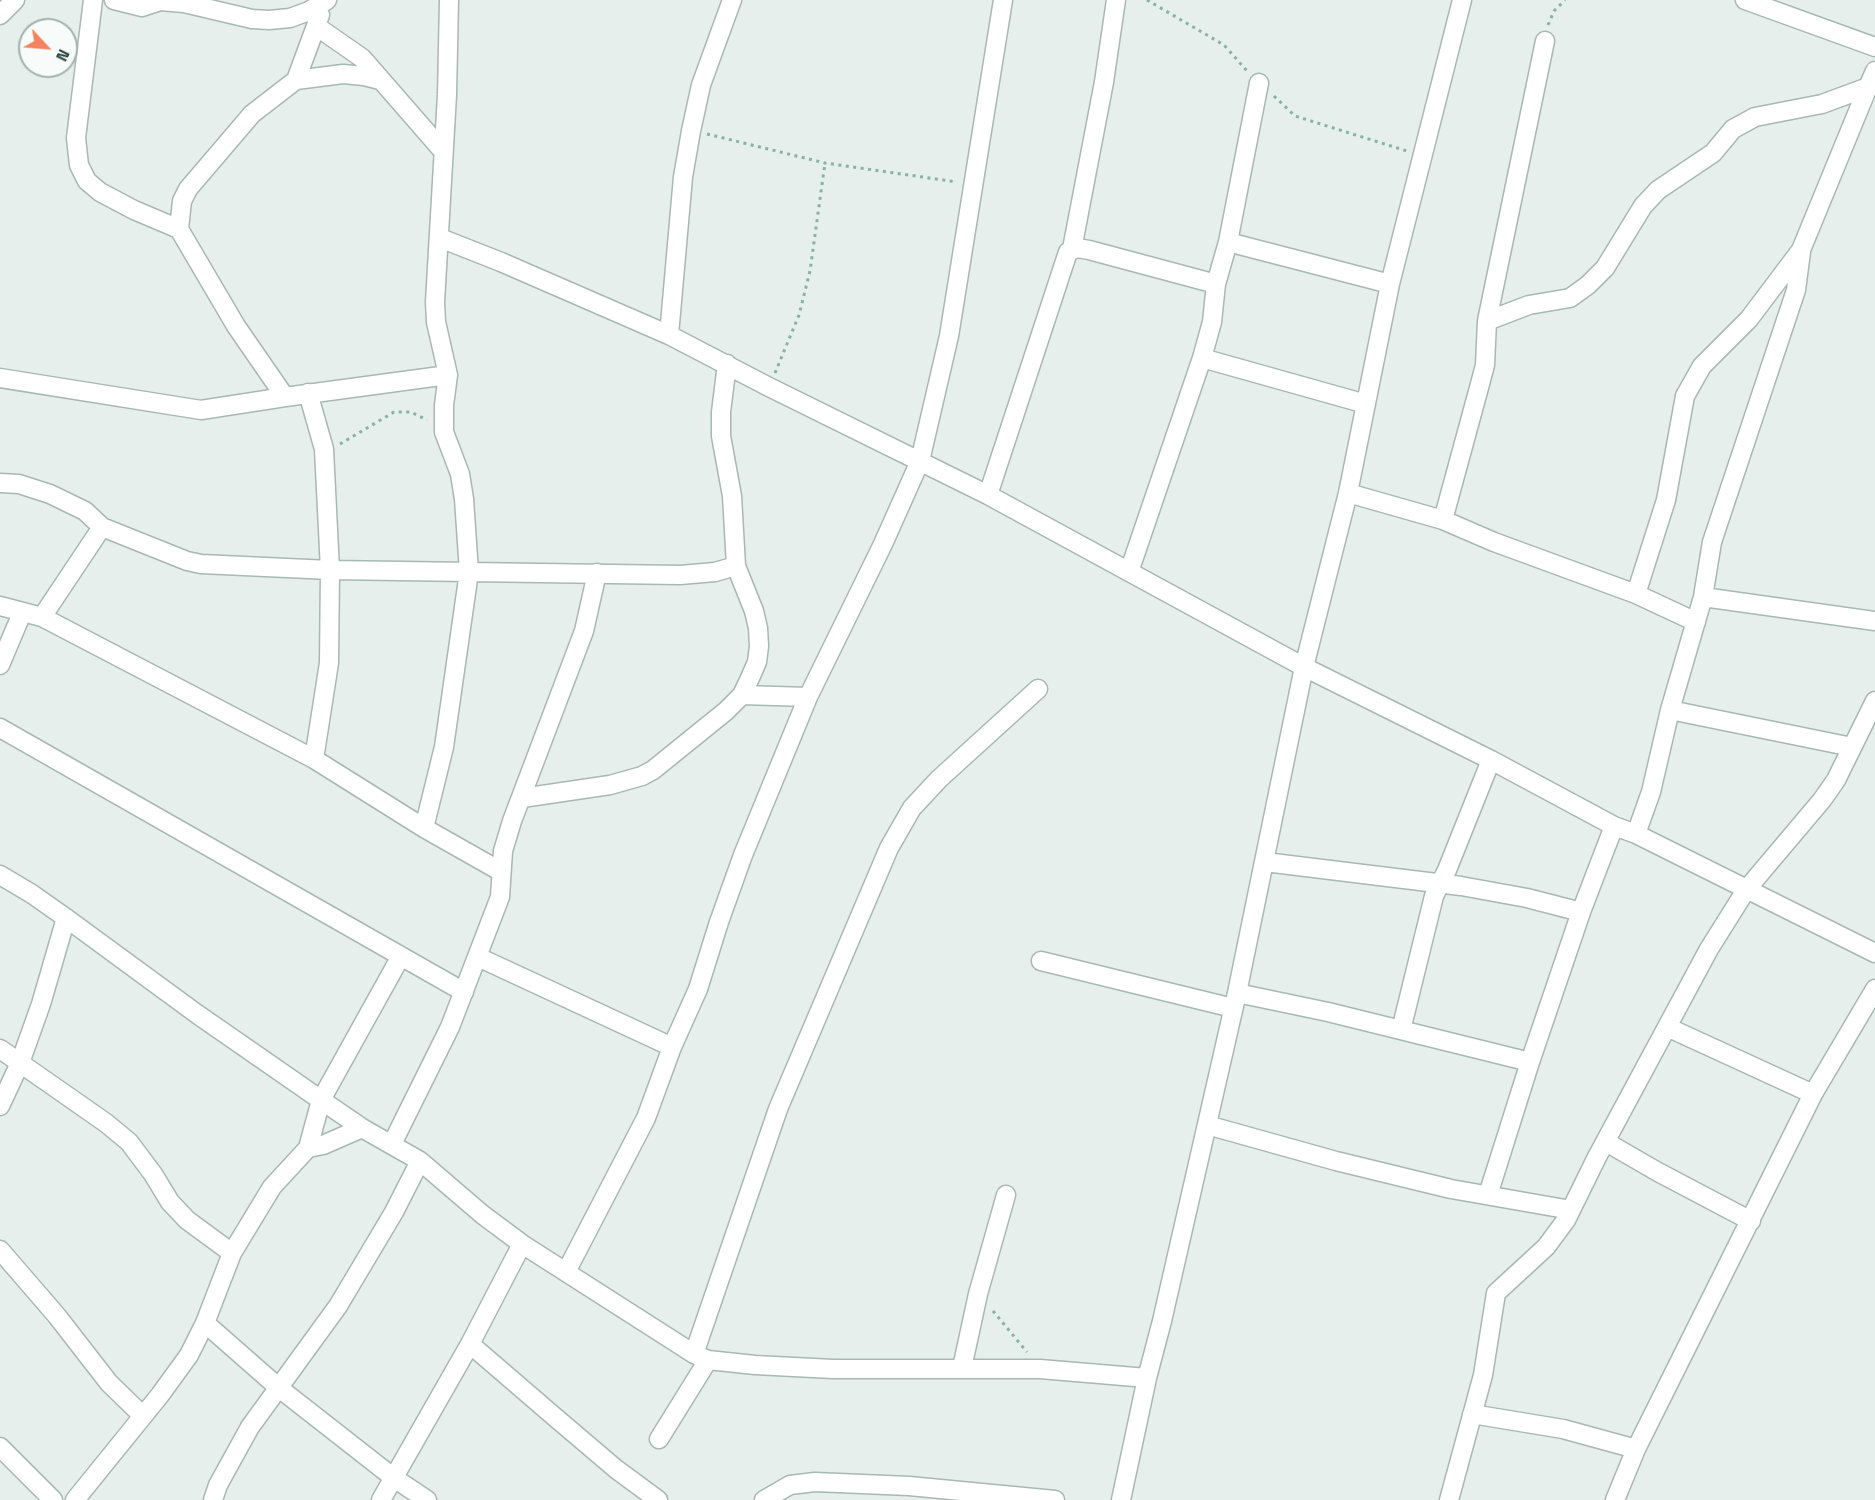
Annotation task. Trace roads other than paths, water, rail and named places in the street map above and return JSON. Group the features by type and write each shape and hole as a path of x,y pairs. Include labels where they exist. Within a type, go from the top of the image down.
{"street":[{"path":"0,15 15,0"},
{"path":"93,0 76,138 79,165 87,181 100,192 134,210 179,229"},
{"path":"296,80 327,0"},
{"path":"117,1 142,8 160,1 170,1 252,19 269,20 290,18 309,11 327,0"},
{"path":"424,828 444,747 470,572 460,474 444,432 444,405 448,375 436,322 435,302 450,36 449,0"},
{"path":"669,335 683,177 691,131 701,85 732,0"},
{"path":"566,1272 646,1118 672,1047 698,989 743,855 808,697 883,544 920,461 949,336 1003,0"},
{"path":"988,495 1066,255 1072,249 1106,72 1116,0"},
{"path":"1121,1500 1235,1000 1305,667 1348,493 1390,284 1462,0"},
{"path":"1745,0 1875,47"},
{"path":"316,26 362,58 443,151"},
{"path":"1443,520 1483,374 1487,321 1545,40"},
{"path":"285,396 236,326 179,229 182,201 188,189 252,114 296,80 343,74 364,76 380,81"},
{"path":"1487,321 1529,305 1570,298 1588,285 1605,268 1643,206 1658,190 1713,153 1733,129 1755,117 1822,104 1871,79"},
{"path":"1636,594 1666,500 1684,396 1702,366 1749,319 1801,250 1871,79"},
{"path":"1129,572 1202,358 1212,322 1216,284 1228,242 1259,83"},
{"path":"440,238 669,335 988,495 1305,667 1491,760 1614,826 1636,834 1875,953"},
{"path":"1228,242 1390,284"},
{"path":"1072,249 1089,250 1216,284"},
{"path":"1636,834 1651,792 1670,710 1703,597 1712,542 1796,290 1801,250"},
{"path":"1202,358 1366,404"},
{"path":"522,798 610,785 642,776 653,770 726,711 741,695 757,662 758,628 754,610 736,566 732,496 721,436 721,412 727,364"},
{"path":"0,378 201,410 285,396 448,375"},
{"path":"308,393 324,449 330,570 329,663 314,759"},
{"path":"0,483 19,484 50,494 85,511 102,527 187,561 201,564 330,570 680,576 716,572 736,566"},
{"path":"1348,493 1443,520 1494,542 1636,594 1696,622"},
{"path":"42,617 102,527"},
{"path":"392,1144 433,1064 464,992 500,897 503,851 584,632 597,573"},
{"path":"1703,597 1875,621"},
{"path":"0,606 42,617 314,759 424,828 500,871"},
{"path":"0,665 22,613"},
{"path":"658,1439 701,1357 778,1109 889,848 912,808 939,779 1038,689"},
{"path":"741,695 808,697"},
{"path":"1449,1500 1483,1375 1496,1293 1555,1236 1571,1210 1709,949 1746,890 1822,800 1846,763 1875,701"},
{"path":"1670,710 1852,747"},
{"path":"0,728 464,992"},
{"path":"1401,1030 1431,904 1491,760"},
{"path":"1488,1194 1581,912 1614,826"},
{"path":"1265,862 1440,883 1527,898 1581,912"},
{"path":"0,875 32,894 197,1014 362,1128 420,1161 483,1215 522,1244 701,1357 754,1365 833,1369 1040,1369 1147,1378"},
{"path":"0,1106 20,1063 48,984 66,918"},
{"path":"75,1500 189,1355 205,1323 232,1253 272,1187 308,1148 321,1100 401,956"},
{"path":"478,957 672,1047"},
{"path":"1041,961 1235,1000 1296,1004 1530,1062"},
{"path":"1615,1500 1636,1449 1813,1094 1875,989"},
{"path":"1667,1027 1813,1094"},
{"path":"0,1049 106,1123 129,1142 170,1202 187,1220 232,1253"},
{"path":"1207,1125 1336,1161 1451,1189 1571,1210"},
{"path":"308,1148 322,1145 362,1128"},
{"path":"1606,1142 1751,1221"},
{"path":"213,1500 218,1485 239,1446 349,1287 394,1212 420,1161"},
{"path":"962,1368 978,1294 1006,1195"},
{"path":"381,1500 470,1344 522,1244"},
{"path":"0,1250 57,1316 103,1376 143,1416"},
{"path":"205,1323 279,1388 394,1478 427,1500"},
{"path":"470,1344 573,1433 658,1500"},
{"path":"1472,1414 1563,1429 1636,1449"},
{"path":"0,1447 53,1500"},
{"path":"764,1500 790,1485 815,1482 909,1486 1055,1500"}]}
